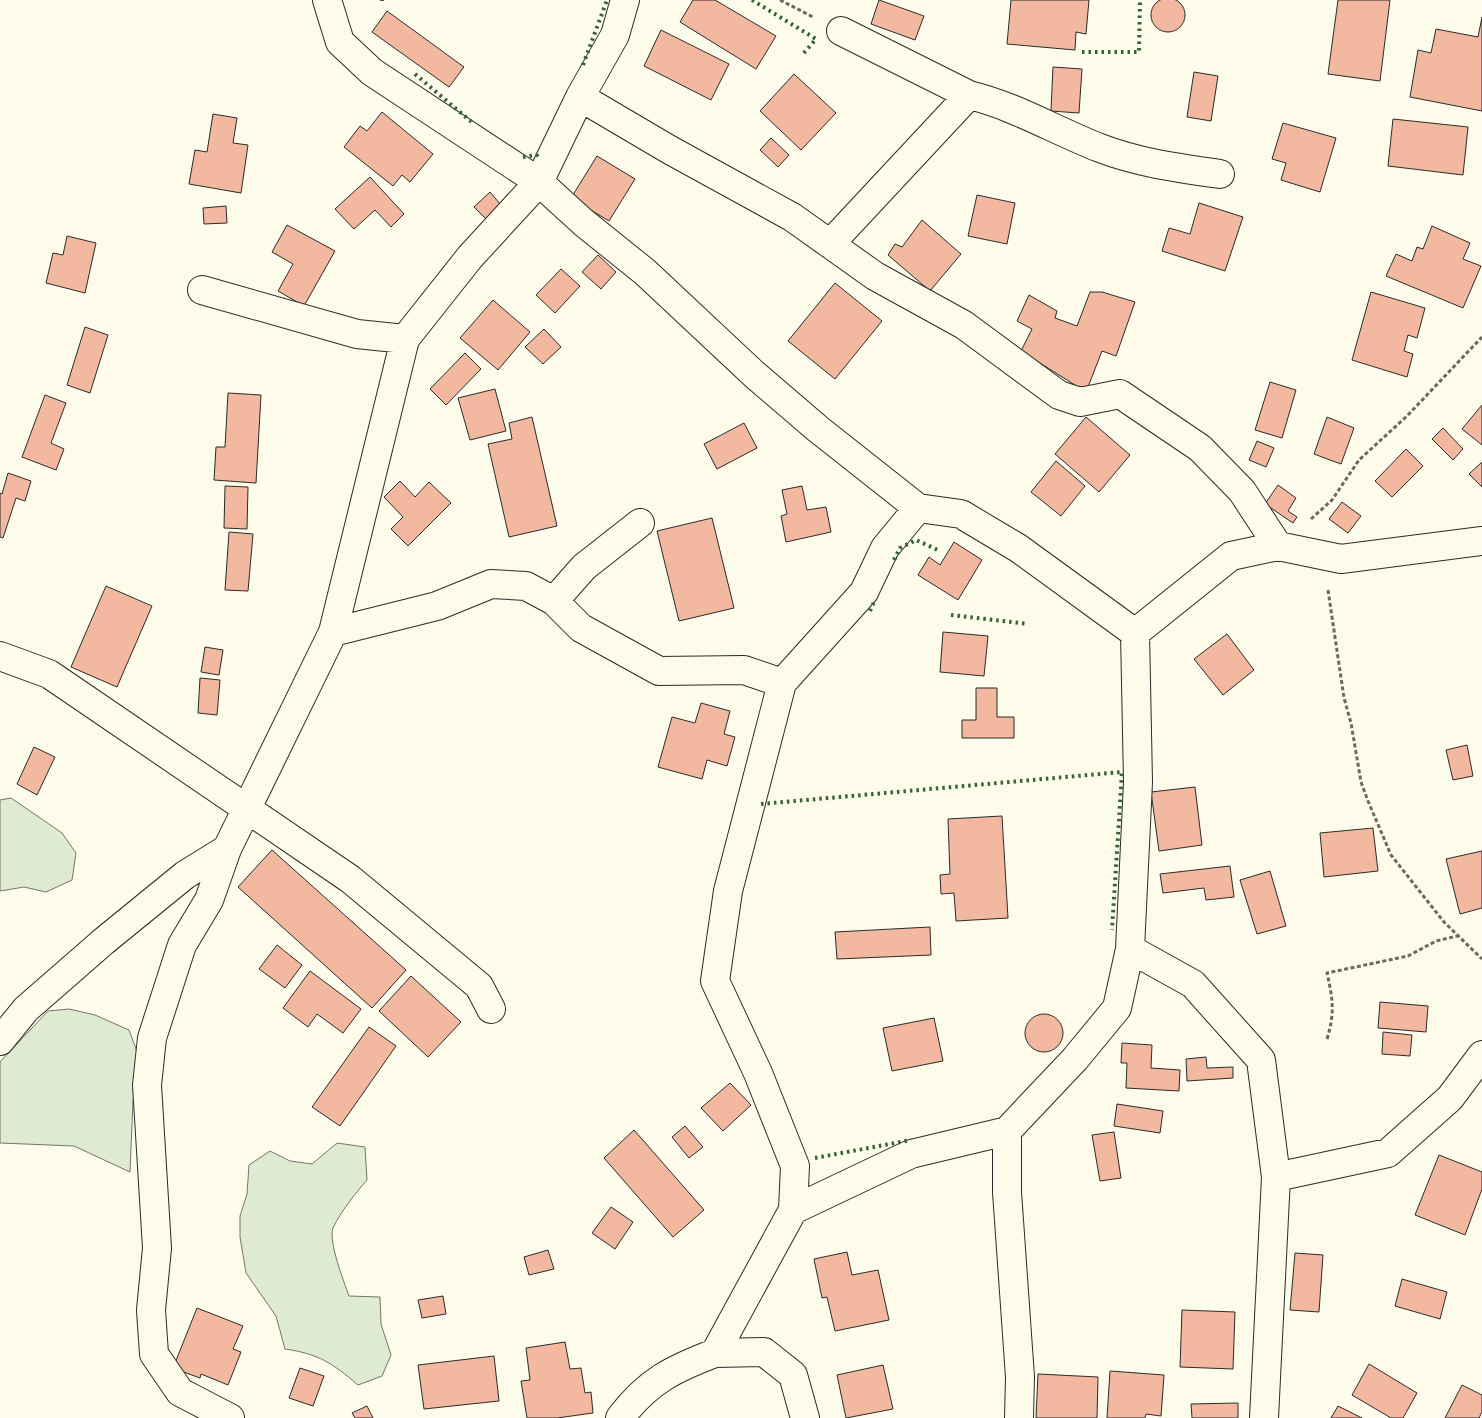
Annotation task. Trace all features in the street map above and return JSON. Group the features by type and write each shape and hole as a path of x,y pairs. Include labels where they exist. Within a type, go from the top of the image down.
{"street":[{"path":"327,0 340,42 372,72 539,182 645,272 754,375 867,469 918,508 961,514 1018,548 1135,633"},
{"path":"230,1418 180,1392 154,1354 151,1310 158,1248 147,1085 152,1038 182,945 209,900 227,849 333,632 405,339 470,256 539,182 580,96 615,35 625,0"},
{"path":"841,31 969,95 995,101 1101,148 1158,165 1220,174"},
{"path":"830,244 969,95"},
{"path":"580,96 670,150 792,217 875,276 964,325 1059,394 1080,402 1120,394 1200,448 1242,491 1278,546"},
{"path":"202,290 308,322 357,334 405,339"},
{"path":"715,1353 793,1210 795,1166 758,1073 715,981 728,890 782,683 864,592 885,548 918,508"},
{"path":"554,601 584,567 640,523"},
{"path":"1135,633 1231,556 1278,546 1341,558 1482,541"},
{"path":"333,632 437,606 491,584 526,586 554,601 581,628 659,671 744,670 782,683"},
{"path":"793,1210 911,1154 1007,1131 1075,1059 1117,1008 1130,948 1138,782 1135,633"},
{"path":"0,656 49,674 350,879 479,986 491,1009"},
{"path":"0,1041 26,1009 104,941 184,875 227,849"},
{"path":"1130,948 1193,984 1261,1060 1276,1177 1264,1418"},
{"path":"1276,1177 1388,1153 1450,1098 1482,1055"},
{"path":"1007,1131 1006,1192 1020,1377 1019,1418"},
{"path":"620,1418 638,1395 676,1368 715,1353 764,1352 793,1375 805,1418"}],"path":[{"path":"1278,546 1294,537 1332,500 1359,460 1419,404 1469,349 1482,338"},
{"path":"1341,558 1325,577 1344,698 1351,723 1361,782 1391,855 1428,903 1457,936 1482,959"},
{"path":"1327,1039 1333,1017 1334,1001 1327,973 1408,956 1436,941 1457,936"}],"green space":[{"path":"11,798 62,833 76,853 72,880 46,892 24,887 0,891 0,800"},
{"path":"69,1009 95,1015 129,1030 138,1054 133,1101 130,1172 74,1146 0,1143 0,1062 48,1011"},
{"path":"337,1143 365,1147 367,1180 344,1209 333,1228 333,1242 340,1272 349,1296 380,1297 381,1324 391,1355 382,1376 358,1385 340,1371 316,1357 285,1349 276,1316 246,1273 240,1237 240,1216 247,1194 249,1165 270,1151 290,1161 312,1164"}],"building":[{"path":"1168,-2 1175,-1 1180,3 1184,8 1184,22 1180,27 1175,31 1168,32 1161,31 1156,27 1152,22 1151,15 1152,8 1156,3 1161,-1"},
{"path":"693,0 715,0 776,36 756,69 680,22"},
{"path":"879,0 924,16 915,40 871,24"},
{"path":"1011,0 1089,0 1086,34 1076,32 1075,50 1007,44"},
{"path":"1338,0 1390,0 1380,81 1328,74"},
{"path":"387,11 464,67 449,87 372,32"},
{"path":"1482,17 1482,111 1410,97 1418,50 1431,53 1436,29 1478,37"},
{"path":"661,30 729,64 711,100 644,66"},
{"path":"1053,67 1082,69 1079,113 1051,111"},
{"path":"1194,72 1218,76 1211,121 1187,117"},
{"path":"794,74 836,113 801,150 760,111"},
{"path":"382,112 433,154 410,182 402,175 393,186 344,147 360,126 367,131"},
{"path":"213,114 237,118 233,143 248,145 241,193 189,184 195,150 207,152"},
{"path":"1393,119 1468,127 1463,175 1388,166"},
{"path":"1283,123 1336,138 1320,192 1281,180 1286,163 1272,159"},
{"path":"771,138 789,155 778,167 760,150"},
{"path":"597,156 635,179 609,221 571,198"},
{"path":"370,177 404,214 391,227 375,210 354,229 335,209"},
{"path":"490,192 501,205 486,219 474,207"},
{"path":"977,195 1015,203 1007,244 968,236"},
{"path":"1199,203 1243,217 1225,271 1162,251 1169,228 1190,234"},
{"path":"226,206 227,223 204,224 203,208"},
{"path":"922,220 961,254 930,291 888,255 895,244 902,247"},
{"path":"287,225 335,251 304,306 278,291 293,264 272,252"},
{"path":"1432,226 1470,243 1463,259 1481,266 1463,308 1386,276 1396,254 1412,261 1417,247 1423,249"},
{"path":"67,236 96,243 85,293 46,283 53,253 63,255"},
{"path":"598,255 616,272 601,289 582,272"},
{"path":"561,269 580,286 555,313 536,295"},
{"path":"835,283 882,321 835,379 788,341"},
{"path":"1090,292 1102,292 1135,302 1116,356 1102,351 1086,392 1021,351 1032,329 1017,321 1029,295 1057,311 1055,318 1077,326"},
{"path":"1371,292 1425,308 1417,338 1408,335 1404,351 1413,354 1407,377 1352,360"},
{"path":"493,300 530,332 498,370 460,338"},
{"path":"85,327 108,335 90,393 67,385"},
{"path":"544,329 561,347 543,364 525,347"},
{"path":"465,353 481,369 446,405 430,389"},
{"path":"1270,382 1296,390 1282,438 1255,430"},
{"path":"495,389 506,431 470,440 458,398"},
{"path":"228,393 261,395 256,483 214,480 216,447 225,447"},
{"path":"45,395 66,403 51,443 64,449 56,470 22,457"},
{"path":"1482,405 1482,445 1462,429"},
{"path":"532,417 557,526 509,537 488,444 512,439 509,423"},
{"path":"1086,417 1130,455 1099,492 1055,454"},
{"path":"1327,417 1354,428 1341,464 1314,454"},
{"path":"744,423 757,448 717,469 704,444"},
{"path":"1443,428 1463,449 1453,460 1432,439"},
{"path":"1257,441 1274,448 1266,467 1249,460"},
{"path":"1406,449 1423,466 1392,497 1375,481"},
{"path":"1056,461 1085,486 1061,516 1031,492"},
{"path":"1482,462 1482,487 1469,474"},
{"path":"8,473 31,481 25,501 16,498 3,538 0,537 0,493 2,494"},
{"path":"400,481 415,497 429,482 451,503 408,546 391,529 403,517 384,497"},
{"path":"1278,485 1296,498 1288,511 1297,517 1293,523 1265,504"},
{"path":"225,486 248,487 247,529 224,528"},
{"path":"802,486 807,510 826,507 831,532 786,542 781,516 787,514 782,490"},
{"path":"1342,502 1361,516 1348,533 1329,519"},
{"path":"712,518 734,608 679,621 657,531"},
{"path":"229,532 253,534 248,591 225,590"},
{"path":"954,542 982,560 958,600 918,575 929,557 940,565"},
{"path":"106,586 152,606 117,687 71,667"},
{"path":"943,632 988,636 984,676 940,672"},
{"path":"1227,634 1254,670 1223,695 1194,659"},
{"path":"205,647 223,650 219,675 201,672"},
{"path":"200,678 220,680 217,715 198,713"},
{"path":"976,688 997,688 997,717 1014,717 1014,738 962,738 962,720 976,720"},
{"path":"701,703 730,711 724,734 735,737 727,766 707,760 702,779 658,767 672,717 695,723"},
{"path":"1467,745 1473,776 1453,780 1446,750"},
{"path":"34,747 55,757 37,795 17,784"},
{"path":"1195,787 1202,845 1159,851 1151,792"},
{"path":"1002,816 1008,918 956,921 954,893 941,894 940,875 950,874 948,819"},
{"path":"1373,828 1378,871 1324,877 1320,833"},
{"path":"272,850 406,970 372,1008 238,887"},
{"path":"1482,851 1482,908 1460,914 1446,859"},
{"path":"1230,866 1234,897 1206,900 1204,888 1163,893 1160,874"},
{"path":"1270,871 1286,926 1257,934 1240,880"},
{"path":"930,927 931,955 837,959 835,932"},
{"path":"277,945 302,965 285,988 259,969"},
{"path":"310,971 361,1009 343,1033 317,1014 308,1027 283,1008"},
{"path":"411,976 461,1022 428,1057 379,1011"},
{"path":"1380,1002 1428,1006 1426,1032 1378,1028"},
{"path":"1044,1014 1057,1020 1063,1033 1057,1046 1044,1052 1031,1046 1025,1033 1031,1020"},
{"path":"934,1018 943,1061 892,1071 883,1028"},
{"path":"369,1027 396,1046 340,1126 312,1107"},
{"path":"1383,1032 1412,1035 1410,1056 1382,1054"},
{"path":"1122,1043 1152,1045 1151,1068 1180,1070 1179,1091 1126,1088 1127,1063 1121,1063"},
{"path":"1206,1057 1207,1068 1233,1067 1233,1078 1187,1081 1186,1059"},
{"path":"730,1083 751,1105 723,1131 701,1108"},
{"path":"1117,1104 1163,1111 1160,1133 1114,1126"},
{"path":"685,1126 703,1147 689,1158 672,1137"},
{"path":"634,1130 704,1210 673,1237 604,1158"},
{"path":"1114,1132 1121,1178 1100,1181 1092,1135"},
{"path":"1439,1155 1482,1172 1482,1189 1465,1235 1415,1215"},
{"path":"611,1207 633,1222 615,1249 592,1233"},
{"path":"548,1250 554,1269 529,1275 524,1257"},
{"path":"847,1252 852,1275 878,1270 889,1320 835,1331 827,1297 822,1298 814,1259"},
{"path":"1295,1253 1323,1255 1319,1312 1290,1310"},
{"path":"1402,1279 1447,1292 1440,1319 1395,1306"},
{"path":"443,1296 446,1314 422,1318 418,1300"},
{"path":"197,1308 243,1326 233,1349 241,1352 228,1385 201,1374 200,1378 173,1368"},
{"path":"1182,1310 1235,1312 1233,1369 1180,1367"},
{"path":"565,1342 570,1369 581,1368 585,1393 591,1392 593,1413 557,1418 527,1418 521,1381 530,1380 526,1348"},
{"path":"494,1356 499,1401 424,1409 418,1365"},
{"path":"1369,1364 1417,1393 1403,1418 1391,1418 1352,1395"},
{"path":"883,1365 893,1409 846,1418 837,1375"},
{"path":"300,1368 324,1376 313,1406 289,1398"},
{"path":"1110,1371 1164,1375 1161,1416 1146,1414 1145,1418 1107,1418"},
{"path":"1038,1374 1098,1377 1097,1418 1036,1418"},
{"path":"1462,1385 1482,1395 1482,1412 1479,1418 1445,1418"},
{"path":"1238,1403 1238,1418 1192,1418 1191,1404"},
{"path":"367,1406 373,1418 355,1418 352,1413"},
{"path":"1338,1406 1362,1418 1331,1418"}],"hedge":[{"path":"583,65 607,0"},
{"path":"752,0 816,39 803,54"},
{"path":"1082,52 1139,52 1140,0"},
{"path":"415,74 474,124"},
{"path":"523,157 537,155 539,152"},
{"path":"894,560 900,548 916,540 938,550"},
{"path":"870,611 875,600"},
{"path":"951,615 1028,624"},
{"path":"761,804 1122,772 1112,930"},
{"path":"815,1158 911,1140"}]}
